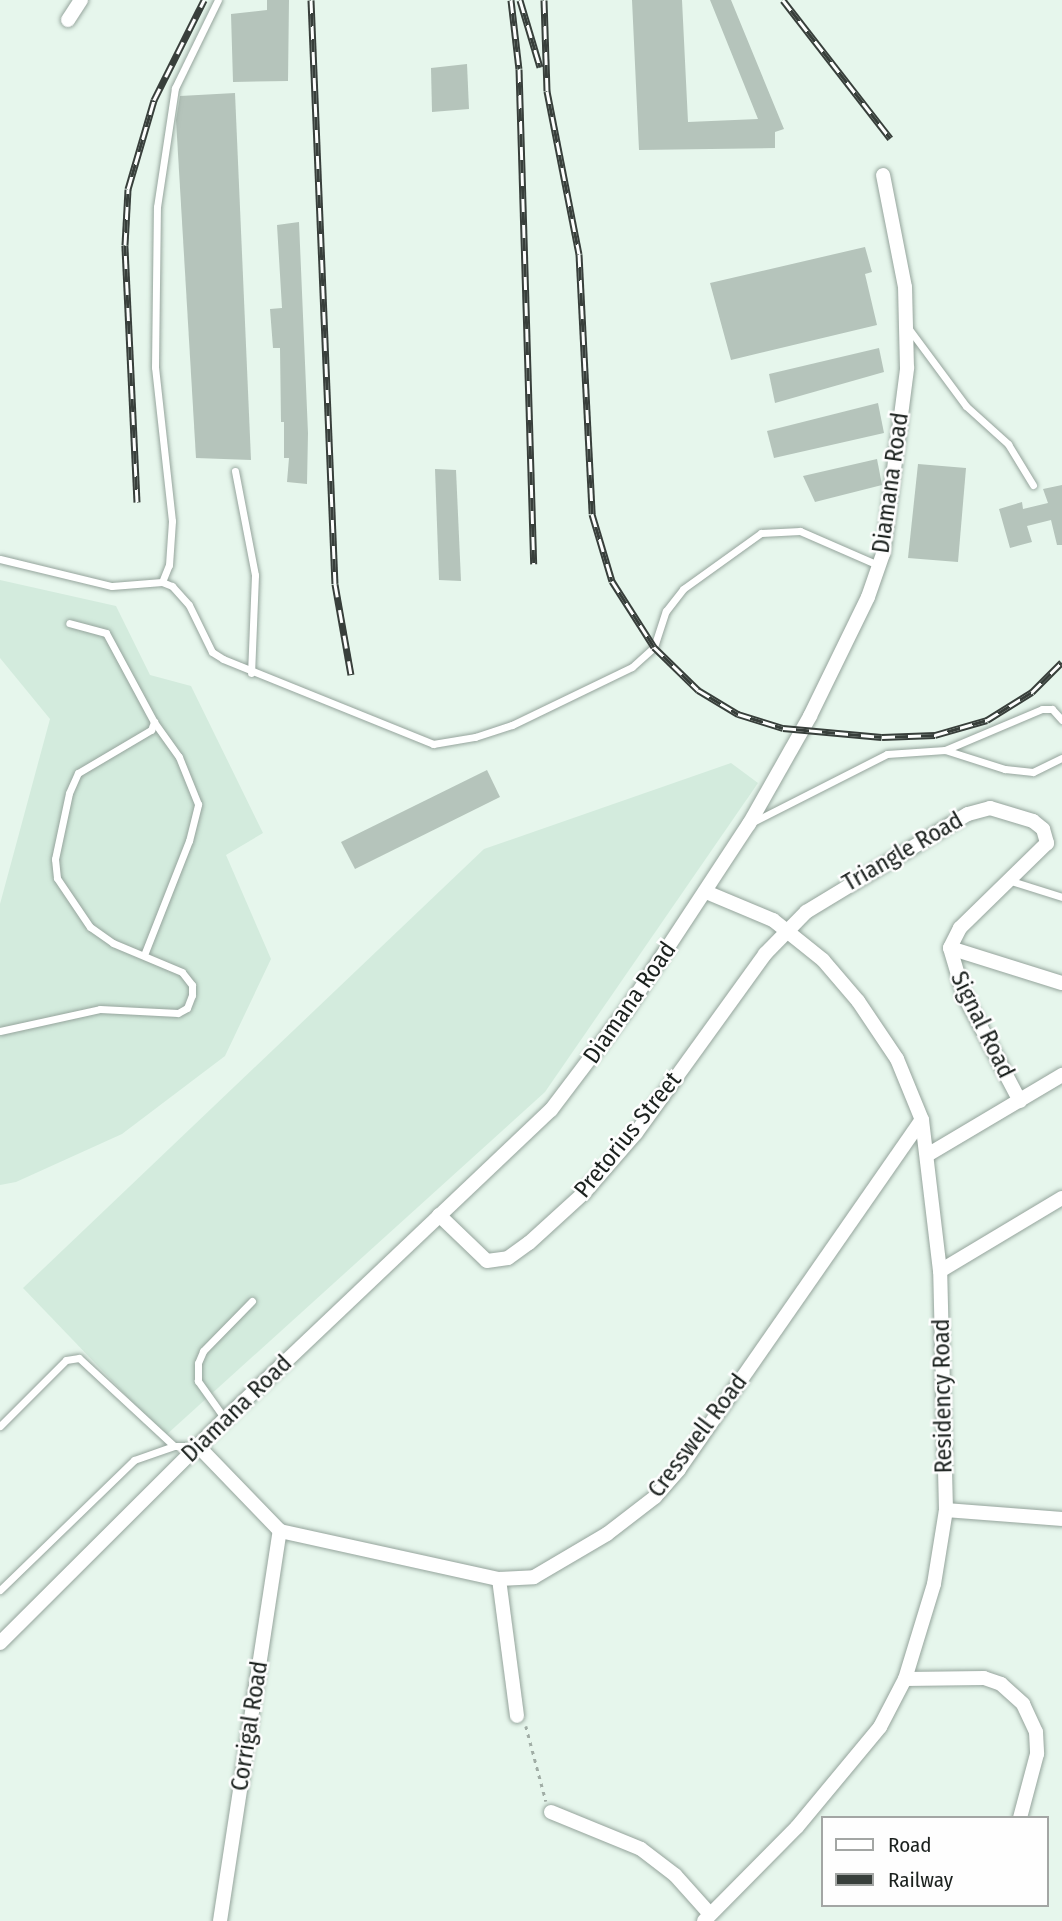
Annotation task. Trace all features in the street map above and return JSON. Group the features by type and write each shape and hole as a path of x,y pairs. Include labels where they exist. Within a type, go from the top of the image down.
{"street":[{"path":"68,20 80,0"},
{"name":"Diamana Road","path":"0,1643 225,1419 551,1110 576,1082 706,892 749,824 807,723 880,566 907,368 905,287 883,174"},
{"name":"Triangle Road","path":"789,929 842,886 981,809 998,809 1033,821 1048,835 1044,850 960,928 950,948"},
{"name":"Residency Road","path":"706,892 789,929 823,960 880,1031 897,1059 922,1119 929,1154 940,1271 946,1510 934,1584 905,1679 880,1727 846,1773 707,1918"},
{"name":"Pretorius Street","path":"439,1215 488,1261 508,1258 529,1243 584,1193 636,1133 739,988 789,929"},
{"path":"950,948 1062,983"},
{"name":"Signal Road","path":"950,948 964,995 1020,1101"},
{"path":"929,1154 1062,1075"},
{"name":"Cresswell Road","path":"280,1531 499,1579 534,1577 567,1560 655,1497 679,1469 922,1119"},
{"path":"940,1271 1062,1198"},
{"path":"198,1446 280,1531"},
{"path":"946,1510 1062,1519"},
{"name":"Corrigal Road","path":"220,1921 280,1531"},
{"path":"499,1579 517,1716"},
{"path":"905,1679 984,1678 1014,1693 1036,1732 1037,1754 1021,1816"},
{"path":"551,1812 641,1849 675,1875 707,1918"}],"lane":[{"path":"162,582 169,565 172,522 155,368 157,206 175,88 218,0"},
{"path":"907,326 966,406 1007,444 1033,485"},
{"path":"235,471 255,575 251,673"},
{"path":"0,559 112,586 162,582 172,586 189,605 212,652 251,673 411,738 450,743 512,724 632,667 654,647 666,611 683,589 761,533 800,531 880,566"},
{"path":"68,623 106,633 154,722 188,772 198,804 189,841 144,955"},
{"path":"749,824 870,760 945,750 1042,709 1052,709 1062,720"},
{"path":"0,1031 100,1009 178,1013 187,1009 192,985 182,972 113,943 90,927 73,906 54,867 69,793 78,773 151,730 154,722"},
{"path":"945,750 1006,769 1032,772 1062,758"},
{"path":"1011,881 1062,897"},
{"path":"225,1419 198,1381 198,1363 203,1351 252,1301"},
{"path":"0,1426 66,1360 79,1358 174,1446"},
{"path":"0,1590 134,1460 174,1446 198,1446"}],"path":[{"path":"517,1716 526,1726 551,1812"}],"shaded area":[{"path":"0,580 116,606 150,675 191,686 263,833 226,855 271,959 225,1056 122,1134 16,1182 0,1185 0,904 50,719 0,658"},
{"path":"731,763 758,783 545,1092 165,1436 23,1288 484,849"}],"building":[{"path":"267,0 289,0 288,81 233,82 231,14 267,10"},
{"path":"632,0 682,0 688,122 758,119 710,0 731,0 784,129 775,132 775,148 639,150"},
{"path":"467,64 469,109 432,112 431,68"},
{"path":"235,93 251,460 196,458 176,120 180,96"},
{"path":"299,222 308,433 307,484 287,482 289,458 284,458 284,422 281,422 280,348 273,348 270,309 282,308 277,225"},
{"path":"865,247 872,272 865,274 877,325 731,360 710,283"},
{"path":"879,348 884,372 775,403 769,374"},
{"path":"878,403 884,433 774,458 767,431"},
{"path":"877,459 882,485 815,502 803,476"},
{"path":"918,464 966,468 958,562 908,558"},
{"path":"435,469 456,470 461,581 439,580"},
{"path":"1062,485 1062,545 1057,545 1051,520 1027,526 1032,542 1010,548 999,509 1022,502 1023,509 1048,503 1043,489"},
{"path":"487,770 500,797 355,869 341,842"}],"railway":[{"path":"137,502 125,245 128,189 154,100 204,0"},
{"path":"311,0 335,584 351,675"},
{"path":"511,0 519,69 534,564"},
{"path":"520,0 540,67"},
{"path":"544,0 547,91 579,254 592,514 612,581 654,647 698,690 738,714 783,728 882,737 935,735 987,720 1032,692 1062,662"},
{"path":"783,0 890,138"}]}
